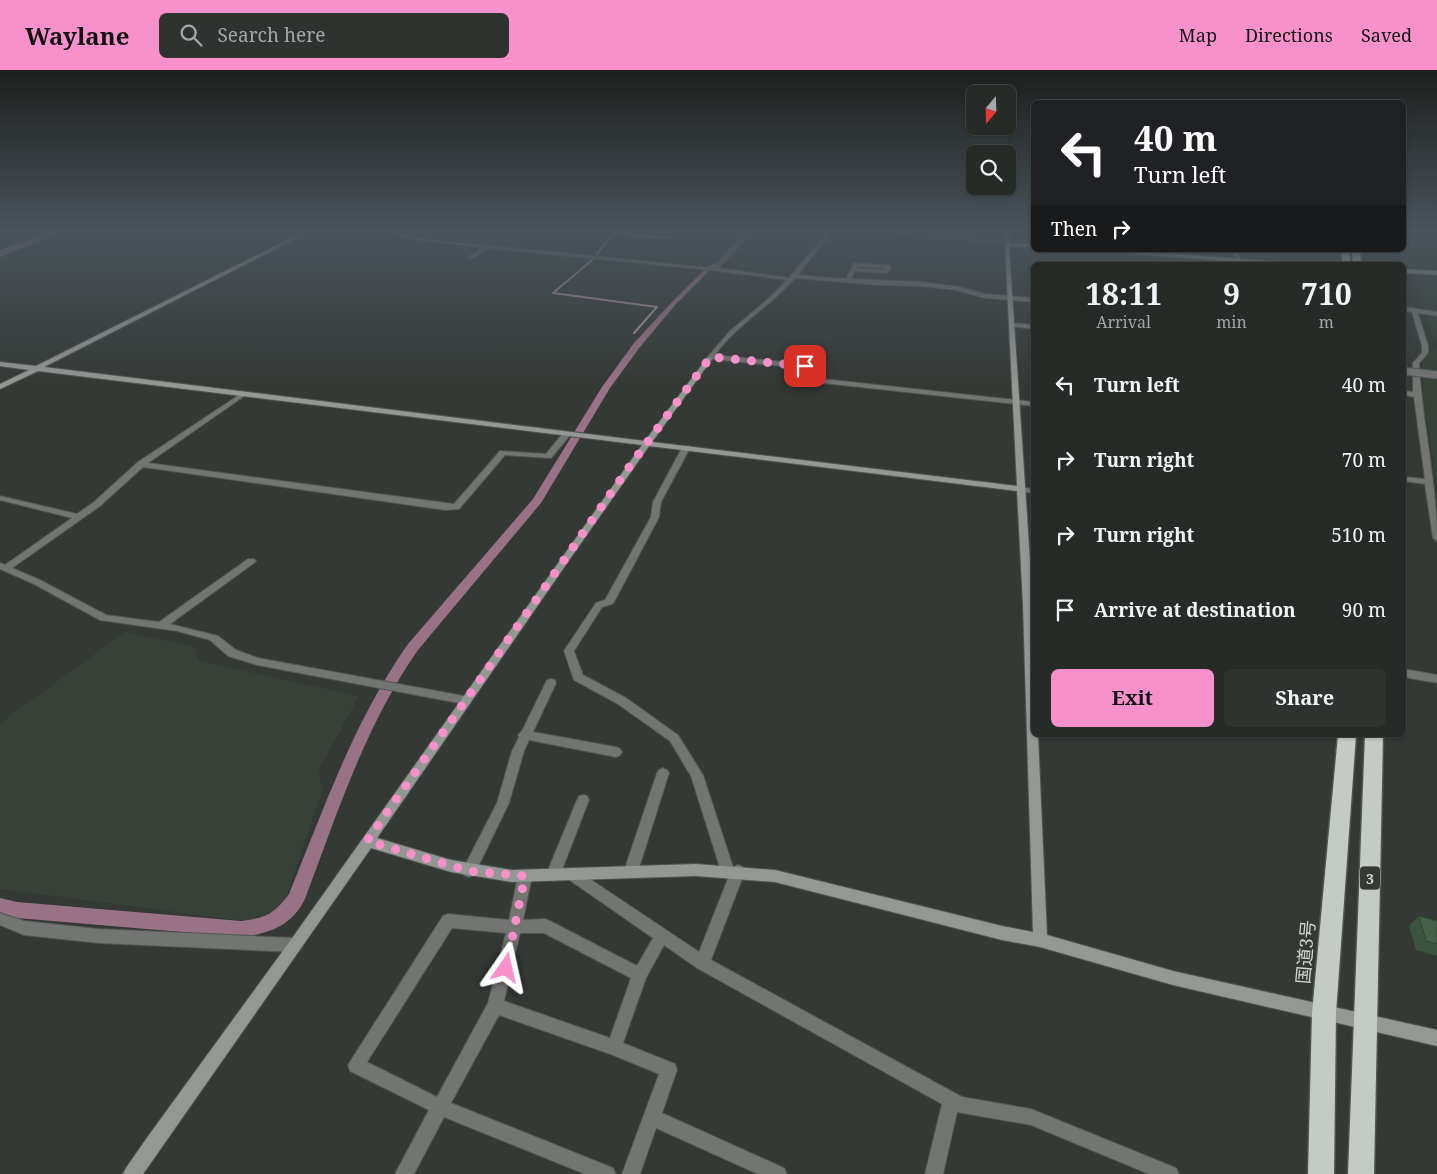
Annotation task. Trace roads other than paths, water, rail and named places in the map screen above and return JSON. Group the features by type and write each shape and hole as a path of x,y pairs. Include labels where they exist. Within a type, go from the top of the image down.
{"highway":[{"name":"国道3号","path":"1321,1174 1324,1013 1347,737"},
{"name":"3","path":"1361,1174 1364,1021 1368,968 1374,737"}],"street":[{"path":"0,387 207,283"},
{"path":"132,1174 464,700 647,443 710,358 711,354 779,293 786,283"},
{"path":"878,283 929,285 1011,299 1031,300"},
{"path":"1009,283 1020,489 1031,606"},
{"path":"1406,308 1437,314"},
{"path":"1414,310 1425,346 1425,353 1416,363 1417,395 1437,538"},
{"path":"1012,327 1031,327"},
{"path":"710,358 805,366 809,378 823,381 1031,404"},
{"path":"0,364 1031,491"},
{"path":"1406,370 1437,375"},
{"path":"1406,393 1417,395"},
{"path":"3,567 80,517 141,464 244,394"},
{"path":"141,464 445,508 456,507 503,453 548,456 568,434"},
{"path":"686,448 657,502 655,517 609,602 600,605 569,651 578,677 622,701 674,738 697,775 733,871 702,963"},
{"path":"1406,479 1430,482"},
{"path":"0,498 80,517"},
{"path":"160,626 251,561"},
{"path":"3,567 37,582 104,618 160,626 214,638 232,654 257,661 464,700"},
{"path":"1406,673 1437,679"},
{"path":"469,871 503,803 524,735 551,683"},
{"path":"524,735 616,752"},
{"path":"1034,737 1040,940"},
{"path":"631,871 663,773"},
{"path":"554,875 583,800"},
{"path":"367,841 469,871 525,876 631,871 733,871 807,883 948,920 1040,940 1174,978 1437,1038"},
{"path":"573,875 702,963 960,1105 1031,1117 1170,1174"},
{"path":"404,1174 494,1006 506,968 525,876"},
{"path":"0,919 24,928 99,936 294,945"},
{"path":"607,1174 440,1107 356,1065 448,921 514,927 545,926 640,975"},
{"path":"614,1047 640,975 662,935"},
{"path":"494,1006 614,1047 669,1070 631,1174"},
{"path":"934,1174 951,1100"},
{"path":"652,1117 778,1174"}],"waterway":[{"path":"565,283 553,293 657,307 634,333"},
{"path":"0,906 17,910 241,929 266,925 284,914 296,899 358,741 399,667 413,647 537,501 606,387 637,345 694,283"}]}
